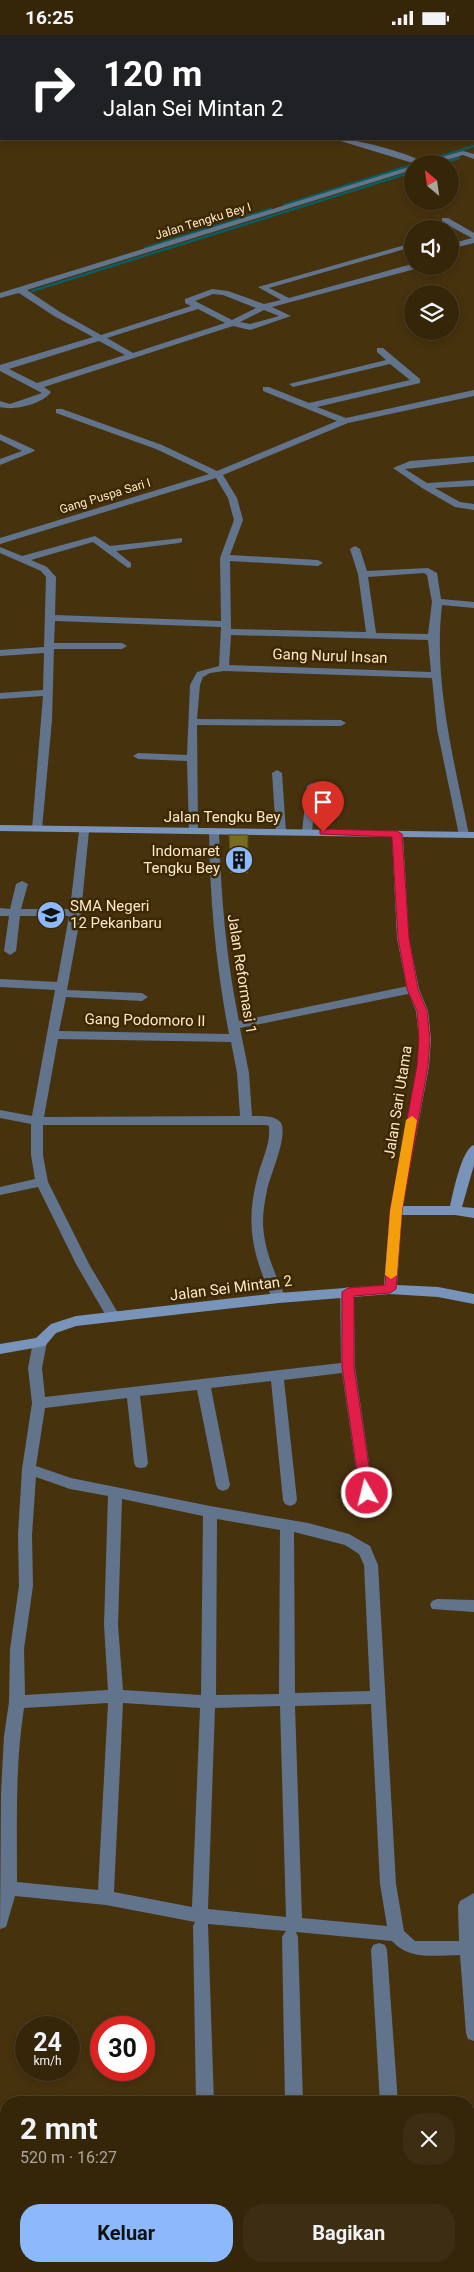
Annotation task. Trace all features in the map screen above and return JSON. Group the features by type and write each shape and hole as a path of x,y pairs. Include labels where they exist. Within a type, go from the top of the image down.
{"street":[{"path":"342,140 404,156"},
{"path":"456,155 463,153 474,157"},
{"name":"Jalan Tengku Bey I","path":"0,296 404,170"},
{"path":"459,224 474,236"},
{"path":"459,244 474,240"},
{"path":"287,300 262,287 404,247"},
{"path":"38,386 232,323 264,307 404,269"},
{"path":"21,289 57,314 133,356"},
{"path":"216,290 264,307 287,317 254,327 232,323 196,307 189,303 188,300 216,290"},
{"path":"1,368 196,307"},
{"path":"309,407 418,381 380,350"},
{"path":"293,384 392,361"},
{"path":"0,404 13,406 47,394 38,386 1,368"},
{"path":"266,389 344,421"},
{"name":"Gang Puspa Sari I","path":"0,541 218,474 344,421 474,393"},
{"path":"59,411 100,428 137,438 218,474 226,482 239,517 238,524 226,549 225,558 226,628 224,668"},
{"path":"0,437 30,451 0,462"},
{"path":"474,459 398,466 399,470 458,505 474,507"},
{"path":"425,486 474,483"},
{"path":"23,559 90,539 98,540 128,565"},
{"path":"108,549 179,540"},
{"path":"355,549 362,574 371,635"},
{"path":"0,550 44,569 50,574 46,693 47,720 37,829"},
{"path":"225,558 318,563"},
{"path":"362,574 428,571 432,573 437,602 433,637 442,729 469,835"},
{"path":"437,602 474,605"},
{"path":"49,618 433,637"},
{"path":"0,653 48,648 122,646"},
{"name":"Gang Nurul Insan","path":"192,722 196,677 201,673 224,668 436,675"},
{"path":"0,696 46,693"},
{"path":"193,831 192,722 342,723"},
{"path":"138,756 192,758"},
{"path":"277,773 281,832"},
{"path":"307,832 312,786"},
{"name":"Jalan Tengku Bey","path":"0,828 84,831 469,835"},
{"path":"84,831 75,913 37,1121 37,1155 42,1182 83,1264 114,1318"},
{"name":"Jalan Reformasi 1","path":"214,832 216,903 226,987 243,1073 246,1120"},
{"name":"Jalan Sari Utama","path":"390,1289 396,1211 423,1066 424,1048 422,1011 413,989 403,938 397,834"},
{"path":"10,951 15,912 22,884"},
{"path":"0,912 75,913"},
{"path":"0,983 142,997"},
{"name":"Gang Podomoro II","path":"54,1035 235,1032 413,989"},
{"path":"0,1115 37,1121 246,1120 268,1121 275,1124 276,1138 258,1202 256,1229 259,1251 279,1297"},
{"path":"455,1210 465,1172 474,1149"},
{"path":"0,1191 42,1182"},
{"path":"396,1211 455,1210 474,1213"},
{"name":"Jalan Sei Mintan 2","path":"40,1342 47,1331 76,1321 279,1297 390,1289 438,1292 474,1299"},
{"path":"348,1292 348,1367 370,1510"},
{"path":"0,1349 40,1342 35,1368 39,1403 29,1469 25,1535 26,1585 17,1649 17,1702 12,1736 9,1793 9,1888 0,1922"},
{"path":"39,1403 348,1367"},
{"path":"277,1375 290,1500"},
{"path":"203,1383 223,1485"},
{"path":"133,1393 141,1463"},
{"path":"29,1469 70,1483 115,1493 308,1529 349,1540 365,1550 371,1565 380,1697 388,1884 396,1934 406,1945 415,1948 468,1948"},
{"path":"106,1898 116,1696 111,1625 116,1538 115,1493"},
{"path":"205,2096 200,1921 208,1702 210,1512"},
{"path":"287,1525 287,1700 294,2096"},
{"path":"437,1605 474,1606"},
{"path":"17,1702 116,1696 208,1702 380,1697"},
{"path":"9,1888 106,1898 200,1921 292,1931 396,1934"},
{"path":"474,1900 466,1906 465,1911 474,2033"},
{"path":"378,1950 388,2096"}],"building":[{"path":"229,835 248,835 248,861 230,861"}],"waterway":[{"path":"446,155 474,146"},
{"path":"284,205 404,168"},
{"path":"32,291 404,175"},
{"path":"145,248 271,209"}],"slow traffic":[{"path":"391,1275 396,1211 412,1120"}],"place":[{"name":"Indomaret Tengku Bey","path":"239,860"},
{"name":"SMA Negeri 12 Pekanbaru","path":"51,915"}],"route":[{"path":"323,832 397,834 403,938 413,989 422,1011 425,1039 423,1066 416,1095 396,1211 390,1289 348,1292 348,1367 367,1493"}]}
